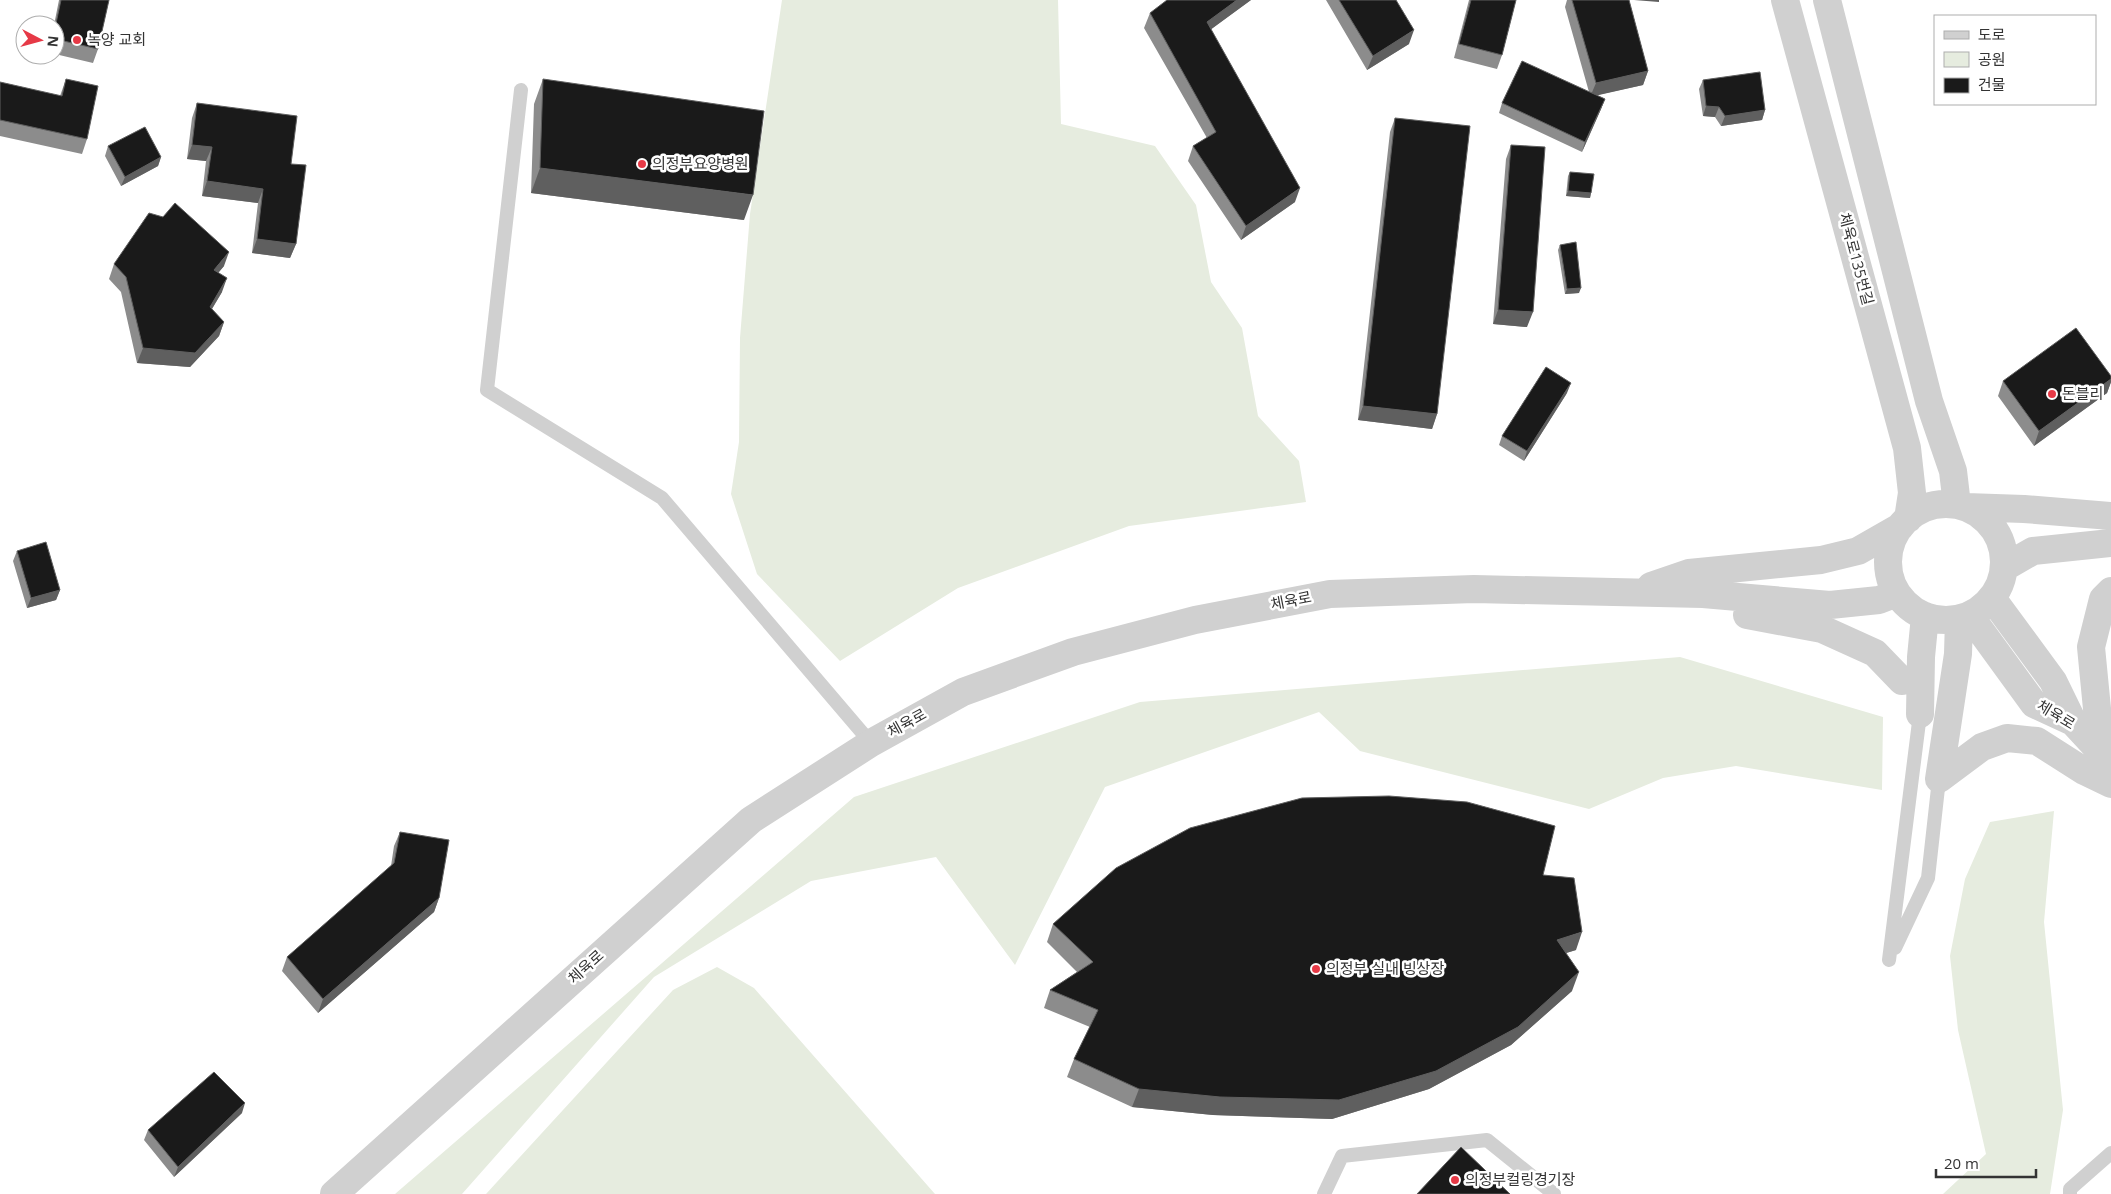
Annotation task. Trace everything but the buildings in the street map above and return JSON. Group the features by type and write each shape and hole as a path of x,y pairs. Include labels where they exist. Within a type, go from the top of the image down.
{"street":[{"name":"체육로135번길","path":"1785,0 1907,448 1912,493 1904,523"},
{"path":"1827,0 1930,401 1953,471 1962,506 1982,516 1995,530 2003,548 2005,567 2001,584 1992,598 1982,608 1965,617 1936,620 1924,616 1909,607 1896,593 1890,577 1888,559 1892,542 1904,523"},
{"path":"1630,594 1689,573 1821,560 1858,551 1904,523 1918,511 1931,506 1944,504 2111,516"},
{"path":"2005,567 2034,551 2111,543"},
{"name":"체육로","path":"334,1194 751,820 871,743 963,692 1073,652 1195,620 1330,594 1474,589 1630,594"},
{"path":"2106,757 2091,647 2103,599 2111,591"},
{"path":"1630,594 1703,594 1830,605 1879,600 1896,593"},
{"path":"1630,594 1708,610 1759,616 1822,629 1875,653 1902,682"},
{"path":"1992,598 2053,681 2073,722"},
{"path":"1920,714 1924,616"},
{"path":"1939,779 1965,617"},
{"name":"체육로","path":"1965,617 2034,704 2073,722 2106,757"},
{"path":"1939,779 1982,747 2007,738 2037,741 2084,771 2111,784"}],"lane":[{"path":"520,90 487,390 662,498 871,743"},
{"path":"1902,682 1920,714 1889,960 1928,878 1939,779"},
{"path":"1324,1194 1342,1156 1487,1140 1554,1194"},
{"path":"2070,1194 2070,1189 2111,1153"}],"green space":[{"path":"782,0 1058,0 1061,124 1155,146 1196,205 1211,282 1242,328 1258,416 1299,461 1306,502 1129,526 958,588 840,661 757,574 731,494 739,442 740,338 750,214"},
{"path":"1680,657 1883,717 1882,790 1736,766 1663,778 1589,809 1360,751 1319,712 1105,787 1015,965 936,857 811,881 654,977 462,1194 395,1194 854,797 1140,702"},
{"path":"2054,811 2044,922 2063,1110 2050,1194 1943,1194 1986,1154 1958,1030 1950,956 1965,879 1990,822"},
{"path":"717,967 754,988 935,1194 486,1194 673,990"}],"place":[{"name":"녹양 교회","path":"77,40"},
{"name":"의정부요양병원","path":"642,164"},
{"name":"돈블리","path":"2052,394"},
{"name":"의정부 실내 빙상장","path":"1316,969"},
{"name":"의정부컬링경기장","path":"1455,1180"}]}
